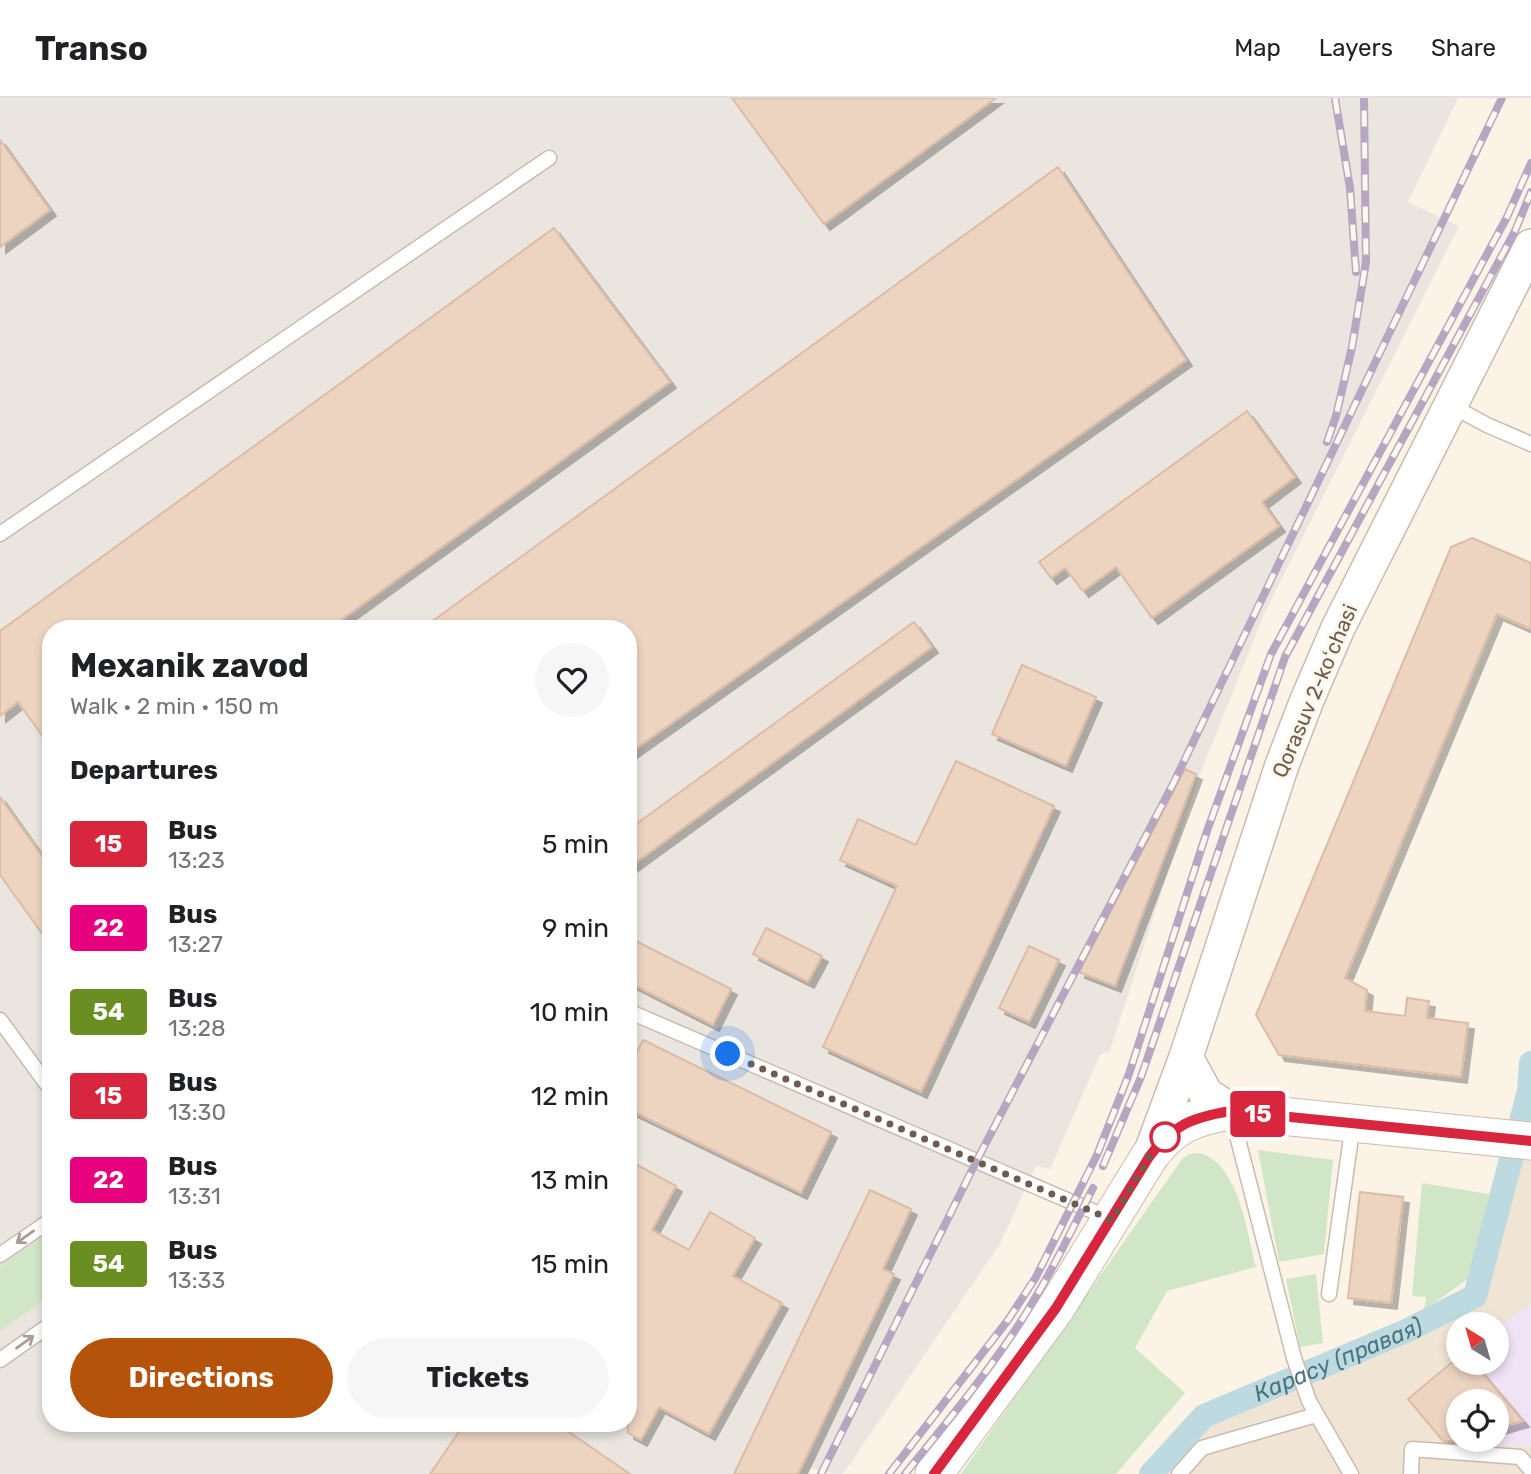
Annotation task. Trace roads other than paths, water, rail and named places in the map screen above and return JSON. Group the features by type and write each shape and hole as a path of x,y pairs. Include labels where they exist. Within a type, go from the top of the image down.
{"main road":[{"path":"934,1474 1056,1308 1149,1157 1165,1137 1186,1122 1231,1111 1531,1141"}],"street":[{"name":"Qorasuv 2-koʻchasi","path":"1149,1157 1186,1057 1282,765 1307,700 1338,628 1531,246"},
{"path":"1186,1057 1206,1094 1231,1111"}],"lane":[{"path":"0,534 549,158"},
{"path":"1450,405 1531,444"},
{"path":"637,1015 1112,1220"},
{"path":"0,1020 42,1078"},
{"path":"1231,1111 1294,1358 1309,1401 1351,1474"},
{"path":"1329,1294 1353,1123"},
{"path":"0,1255 42,1226"},
{"path":"0,1360 42,1330"},
{"path":"1179,1474 1202,1448 1316,1415"},
{"path":"1411,1474 1412,1449 1520,1457 1531,1470"}],"waterway":[{"name":"Карасу (правая)","path":"1151,1474 1204,1416 1406,1331 1475,1296 1529,1091 1531,1063"}],"railway":[{"path":"1335,98 1350,188 1356,272"},
{"path":"1327,442 1352,347 1366,262 1364,98"},
{"path":"821,1474 977,1160 1174,782 1502,98"},
{"path":"889,1474 1008,1320 1036,1277 1097,1155 1129,1074 1207,831 1271,654 1507,217 1531,163"},
{"path":"1103,1166 1141,1077 1285,657 1515,231 1531,192"},
{"path":"905,1474 976,1385 1016,1329 1047,1278 1093,1188"}]}
